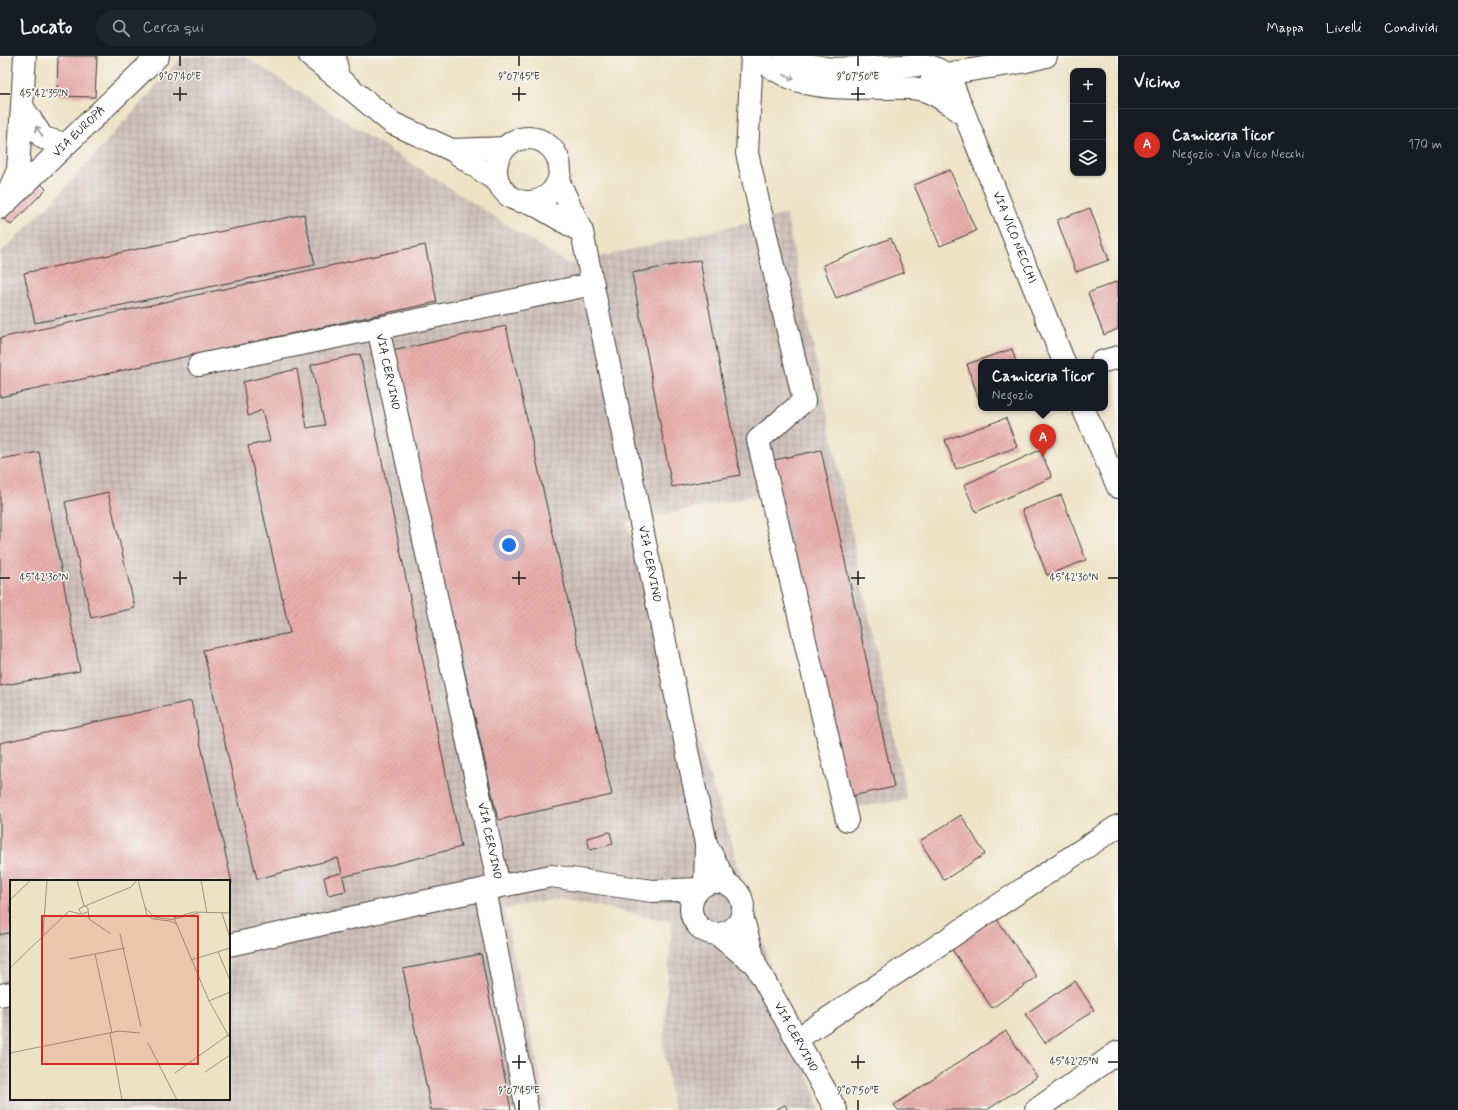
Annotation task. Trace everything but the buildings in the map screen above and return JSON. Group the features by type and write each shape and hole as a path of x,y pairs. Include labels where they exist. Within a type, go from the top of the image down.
{"street":[{"path":"1,207 18,170 25,56"},
{"name":"VIA EUROPA","path":"1,207 158,56"},
{"name":"VIA CERVINO","path":"310,56 392,123 452,150 498,182 506,194 519,202 532,203 582,232"},
{"path":"335,56 338,78"},
{"path":"752,56 747,153 804,400 758,440 847,820"},
{"path":"757,56 776,72 794,80 815,86 917,89 935,95 956,109"},
{"path":"786,56 800,63 818,68 831,69 925,65 942,68"},
{"path":"859,87 868,82 883,78 942,68 1022,62 1046,56"},
{"name":"VIA VICO NECCHI","path":"942,68 952,83 956,109 1063,359"},
{"path":"22,106 44,138 66,144"},
{"name":"VIA CERVINO","path":"452,150 505,148 516,140 528,138 548,144 560,161 561,171 559,182 582,232 706,844"},
{"path":"498,182 496,171 498,158 505,148"},
{"path":"532,203 551,194 559,182"},
{"name":"VIA CERVINO","path":"199,365 593,284"},
{"name":"VIA CERVINO","path":"378,328 492,887 527,1110"},
{"path":"1108,360 1118,357"},
{"path":"1084,411 1118,487"},
{"path":"797,1039 1118,826"},
{"path":"706,844 727,884"},
{"path":"706,844 698,893 692,918 698,927 704,931 717,934 756,964"},
{"name":"VIA CERVINO","path":"230,945 492,887 551,876 652,890 698,893"},
{"path":"698,893 717,882 727,884 736,889 743,902 742,916 756,964"},
{"path":"717,934 732,929 736,926 742,916"},
{"name":"VIA CERVINO","path":"756,964 836,1110"},
{"path":"0,995 10,993"},
{"path":"1036,1110 1118,1052"}],"shaded area":[{"path":"183,56 244,56 568,264 786,214 907,800 835,810 763,494 626,522 772,971 820,1110 673,1110 663,1045 672,922 561,898 504,909 547,1110 0,1110 0,253 56,198"}],"place":[{"name":"Camiceria Ticor","path":"1043,457"}]}
